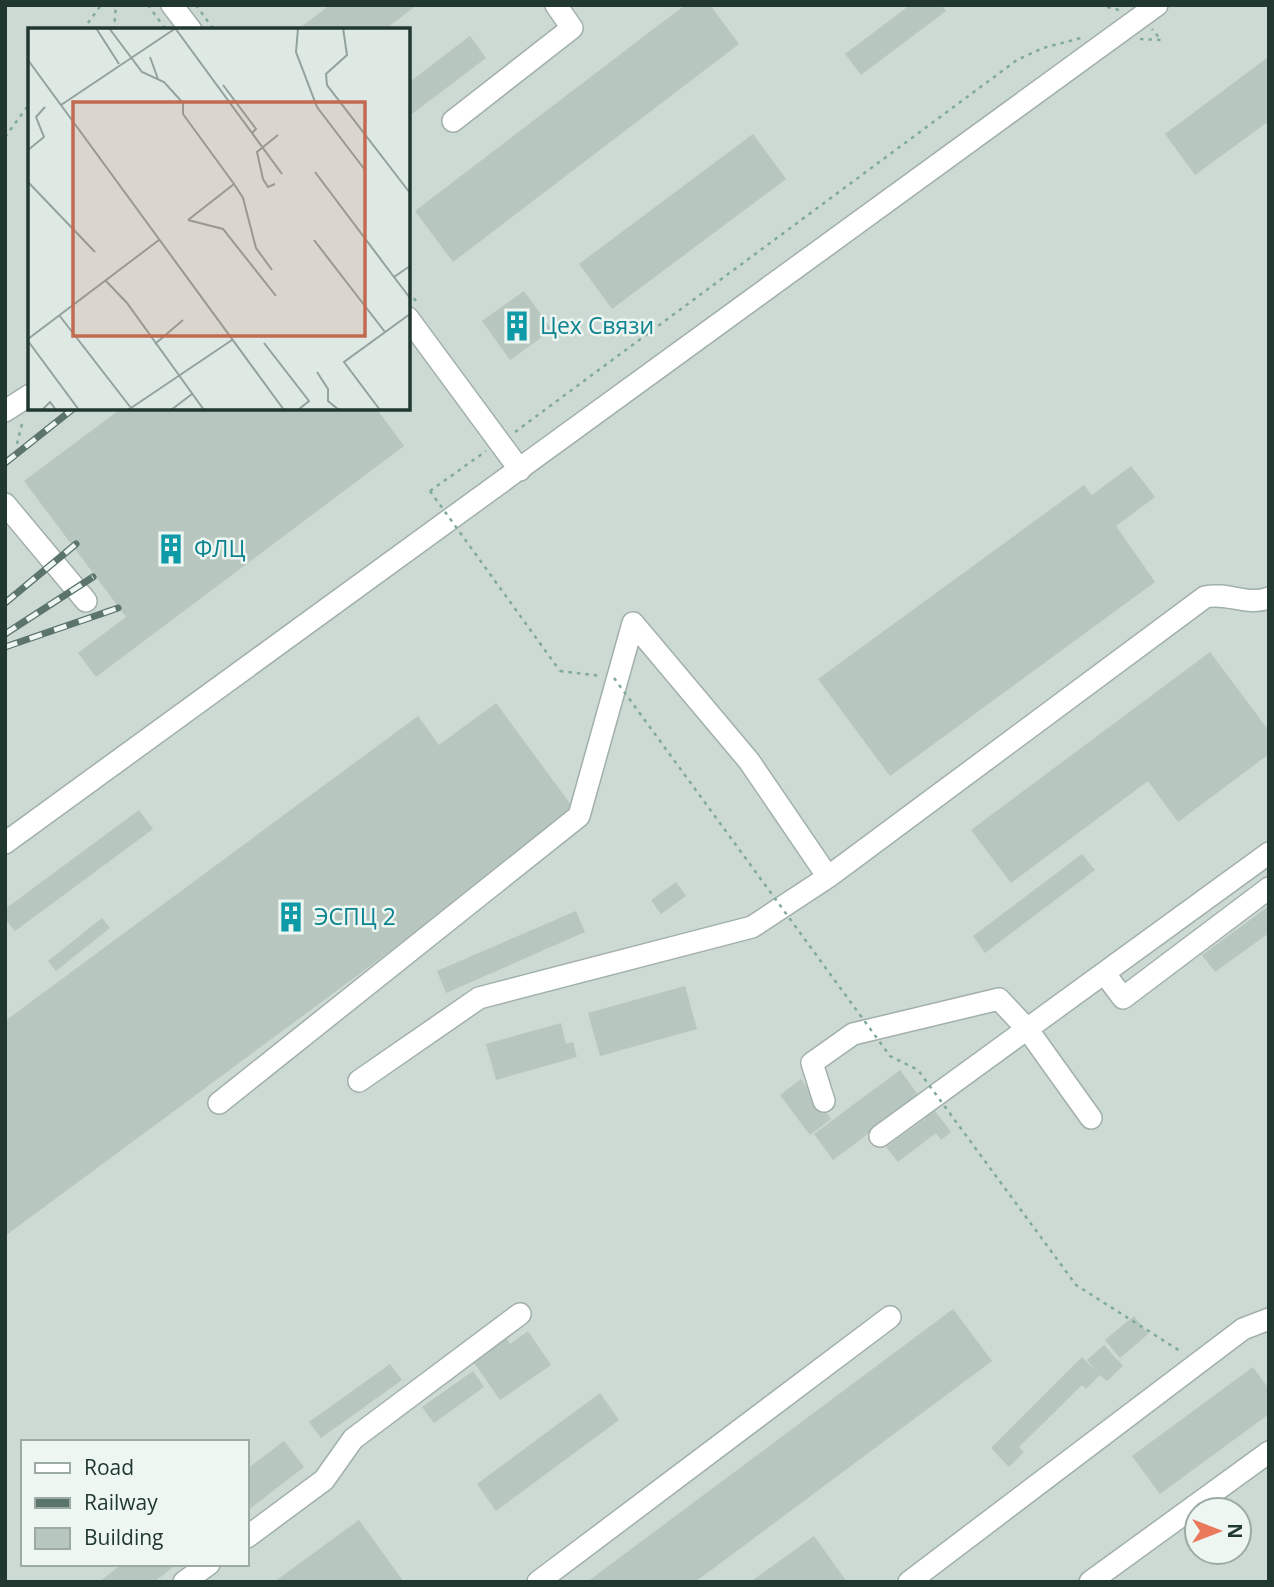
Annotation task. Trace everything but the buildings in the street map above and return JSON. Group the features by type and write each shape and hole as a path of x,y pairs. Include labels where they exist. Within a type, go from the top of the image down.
{"street":[{"path":"172,5 189,28"},
{"path":"453,121 572,28 556,5"},
{"path":"5,843 1157,5"},
{"path":"410,321 520,470"},
{"path":"5,411 28,396"},
{"path":"5,504 86,600"},
{"path":"359,1081 479,998 752,928 828,877 1205,597 1220,594 1255,602 1269,598"},
{"path":"219,1103 579,816 633,624 749,761 828,877"},
{"path":"880,1136 1269,853"},
{"path":"1105,974 1123,998 1269,888"},
{"path":"824,1101 812,1063 853,1034 999,999 1028,1030 1091,1118"},
{"path":"248,1535 324,1480 353,1439 520,1314"},
{"path":"538,1582 890,1317"},
{"path":"909,1582 1243,1328 1269,1319"},
{"path":"1090,1582 1269,1452"},
{"path":"184,1582 205,1566"}],"path":[{"path":"84,28 101,5"},
{"path":"114,28 116,5"},
{"path":"148,5 165,28"},
{"path":"971,94 430,491 560,671 614,678 890,1056 918,1070 1076,1285 1180,1351"},
{"path":"5,137 28,106"}],"shaded area":[{"path":"5,5 1269,5 1269,1582 5,1582"}],"railway":[{"path":"5,463 71,410"},
{"path":"5,603 76,544"},
{"path":"5,634 93,577"},
{"path":"5,647 118,608"}],"place":[{"name":"Цех Связи","path":"517,326"},
{"name":"ФЛЦ","path":"171,549"},
{"name":"ЭСПЦ 2","path":"291,917"}]}
